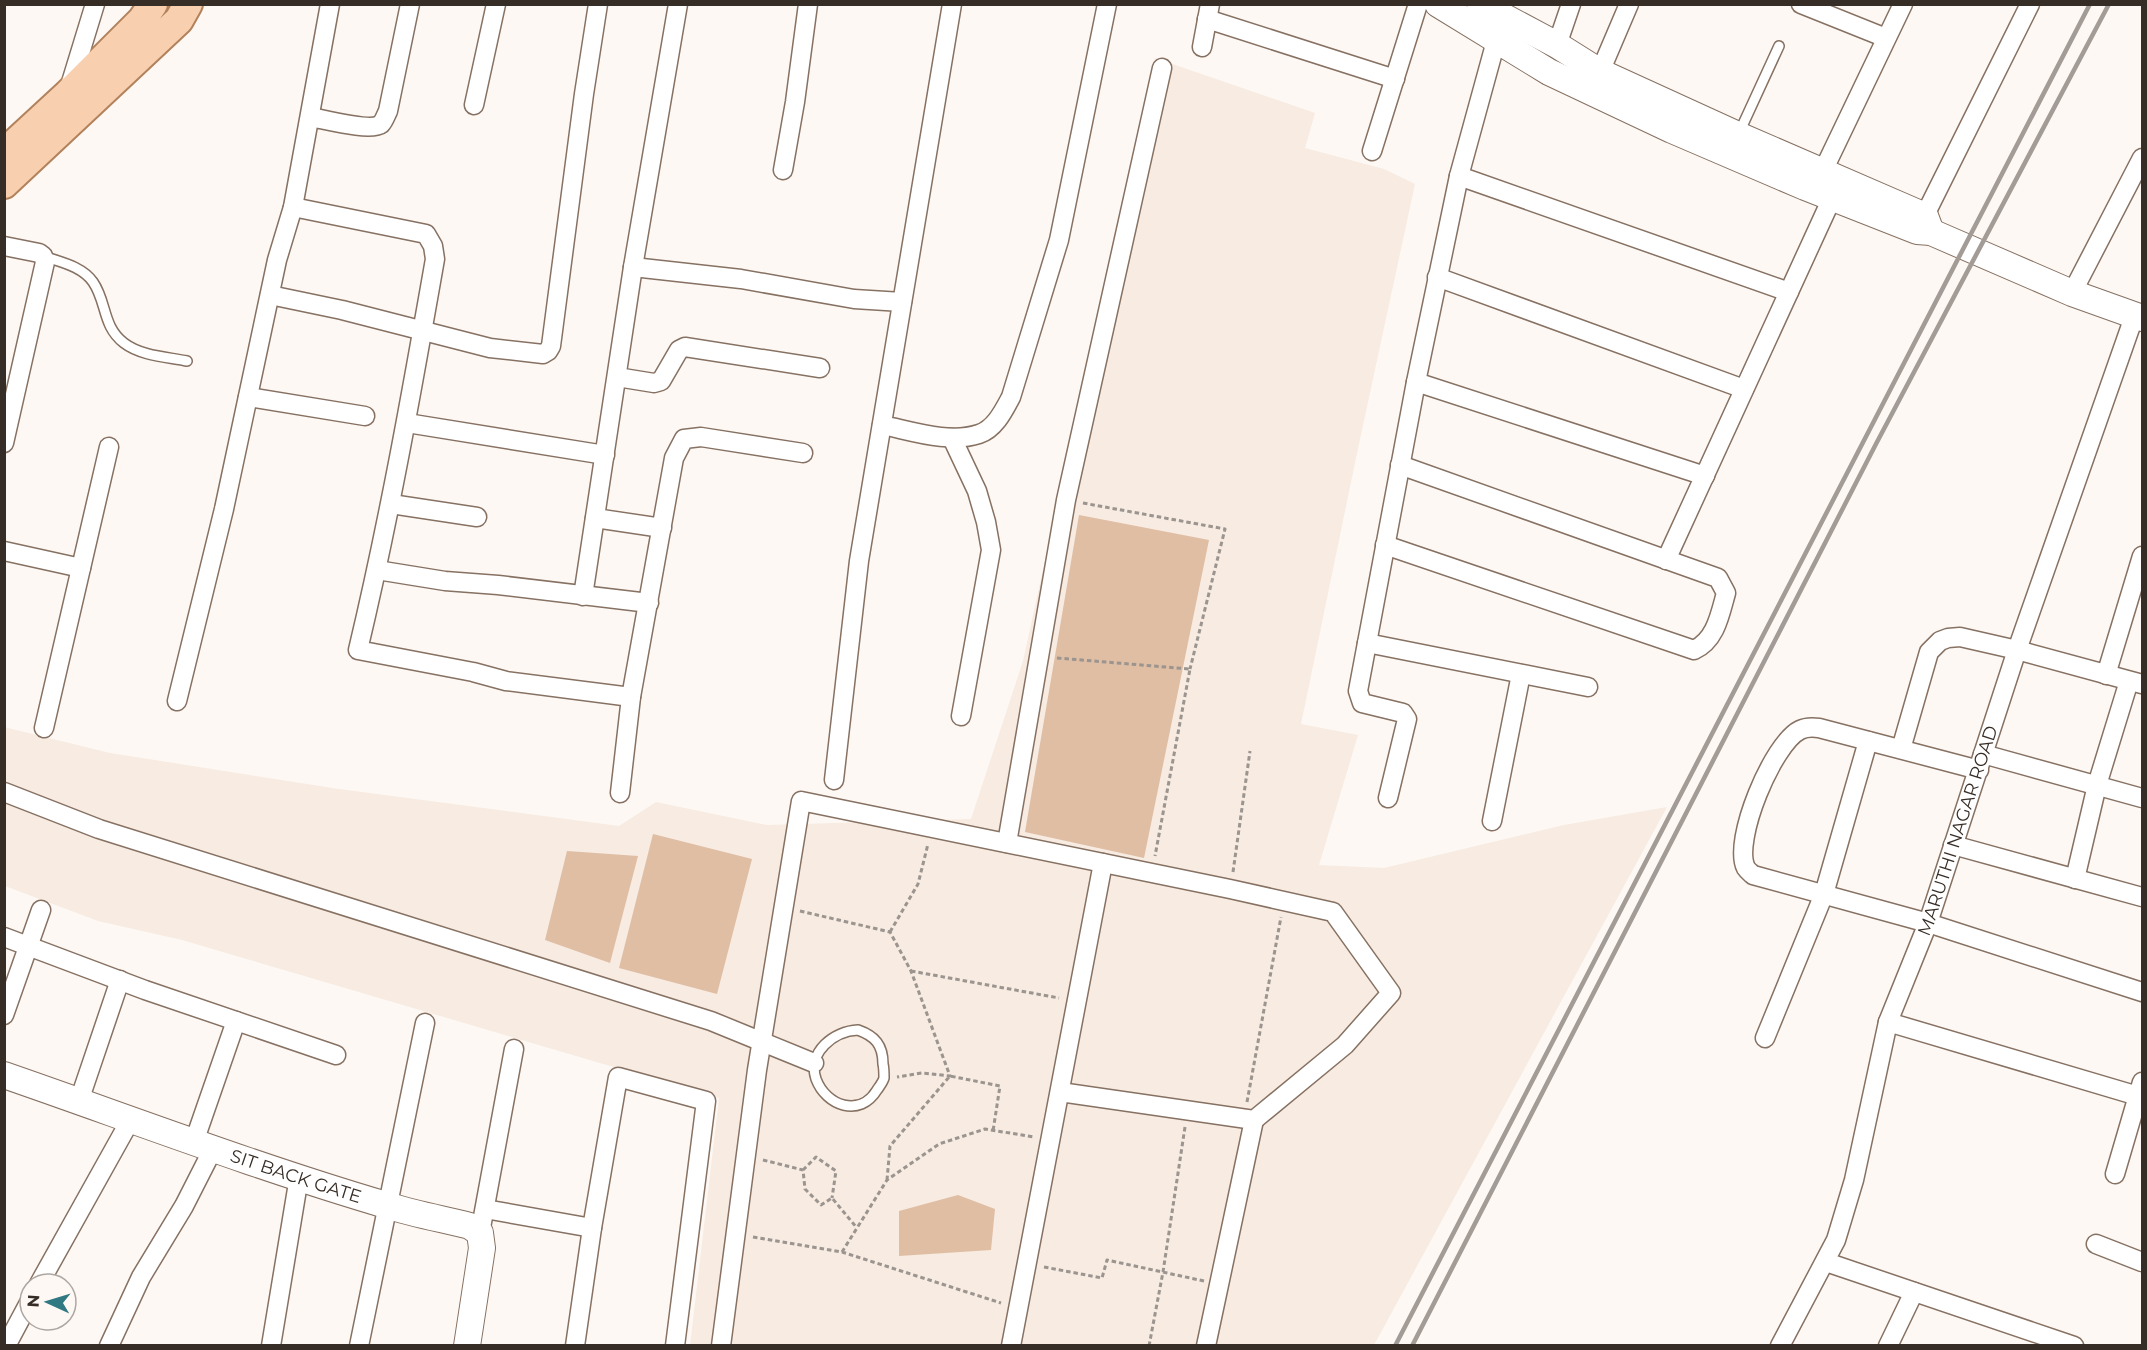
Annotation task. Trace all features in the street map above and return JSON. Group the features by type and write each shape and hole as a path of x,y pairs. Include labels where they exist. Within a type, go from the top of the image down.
{"main road":[{"path":"4,153 68,94 142,20 153,4"},
{"path":"4,184 179,20 188,4"}],"street":[{"path":"68,94 95,4"},
{"path":"177,701 248,397 277,260 293,207 330,4"},
{"path":"310,117 365,127 374,127 381,123 388,111 410,4"},
{"path":"474,105 496,4"},
{"path":"270,295 342,310 490,348 543,354 548,351 551,346 598,4"},
{"path":"583,596 633,267 678,4"},
{"path":"783,170 808,4"},
{"path":"834,780 859,561 932,135 952,4"},
{"path":"882,425 952,438 980,434 999,419 1011,396 1059,240 1107,4"},
{"path":"1372,151 1418,4"},
{"path":"1438,4 1501,30 1557,45 1600,72 1823,171 1924,226 2072,293 2140,316"},
{"path":"1480,4 1501,30 1549,72 1672,130 1832,198 1924,226"},
{"path":"1557,45 1570,4"},
{"path":"1600,72 1629,4"},
{"path":"1823,171 1903,4"},
{"path":"1924,226 2030,4"},
{"path":"1802,5 1886,38"},
{"path":"1202,47 1209,12 1395,79"},
{"path":"1388,798 1407,719 1403,713 1362,703 1359,698 1367,643 1437,276 1459,176 1501,30"},
{"path":"1006,843 1066,500 1162,68"},
{"path":"2072,293 2137,183 2142,158"},
{"path":"1459,176 1789,292"},
{"path":"1666,560 1832,198"},
{"path":"293,207 426,234 433,246 435,259 407,423 358,650 473,672 506,681 631,697"},
{"path":"4,246 39,253 45,262 4,443"},
{"path":"633,267 741,279 854,299 902,302"},
{"path":"1437,276 1744,389"},
{"name":"MARUTHI NAGAR ROAD","path":"1780,1346 1836,1240 1854,1180 1888,1022 1928,923 2017,650 2140,316"},
{"path":"617,377 654,383 661,381 679,350 685,347 820,368"},
{"path":"1416,382 1705,476"},
{"path":"248,397 365,416"},
{"path":"407,423 605,456"},
{"path":"620,793 631,697 674,458 684,439 701,437 803,453"},
{"path":"952,438 977,492 991,550 961,716"},
{"path":"44,728 109,447"},
{"path":"1385,545 1694,650 1703,646 1717,625 1726,593 1718,578 1400,465"},
{"path":"391,504 477,518"},
{"path":"595,518 662,528"},
{"path":"4,551 81,568"},
{"path":"2106,675 2139,581 2142,556"},
{"path":"377,570 649,603"},
{"path":"1901,749 1929,652 1940,641 1948,638 1960,637 2017,650 2136,682 2097,785 2075,879"},
{"path":"1367,643 1588,687"},
{"path":"1492,821 1521,674"},
{"path":"2142,798 2097,785 1901,749 1807,727 1798,730 1782,746 1769,766 1749,816 1744,855 1746,868 1753,875 1928,923 2142,992"},
{"path":"1765,1038 1824,894 1868,741"},
{"path":"4,792 99,829 711,1021 814,1063"},
{"path":"721,1346 762,1042 801,801 1333,912 1391,993 1345,1045 1249,1119 1206,1346"},
{"path":"1953,845 2142,897"},
{"path":"1011,1346 1103,863"},
{"path":"4,1015 41,910"},
{"path":"4,937 336,1055"},
{"path":"79,1101 120,980"},
{"path":"109,1346 141,1277 184,1206 203,1146 236,1021"},
{"path":"1888,1022 2140,1089 2115,1174"},
{"path":"359,1346 425,1023"},
{"path":"467,1346 482,1248 482,1221 514,1049"},
{"name":"SIT BACK GATE","path":"4,1075 203,1146 387,1206 470,1226 482,1221"},
{"path":"575,1346 592,1228 618,1077 706,1101 675,1346"},
{"path":"1060,1092 1249,1119"},
{"path":"46,1272 131,1119"},
{"path":"271,1346 299,1178"},
{"path":"482,1221 592,1228"},
{"path":"2096,1244 2142,1262"},
{"path":"1826,1262 2074,1346"},
{"path":"1888,1346 1914,1292"},
{"path":"6,1346 18,1324"}],"lane":[{"path":"1738,135 1779,46"},
{"path":"43,256 75,268 92,281 112,331 125,344 146,354 187,361"},
{"path":"858,1030 871,1035 877,1042 884,1056 884,1080 874,1096 860,1105 845,1106 833,1102 823,1092 816,1077 814,1063 822,1048 832,1037 846,1031 858,1030"}],"path":[{"path":"1066,500 1225,529 1190,669 1152,873"},
{"path":"1039,657 1190,669"},
{"path":"1232,880 1250,751"},
{"path":"890,932 918,884 932,828"},
{"path":"1249,1119 1284,902"},
{"path":"784,907 890,932 911,971 950,1076"},
{"path":"911,971 1077,1001"},
{"path":"884,1080 922,1073 1000,1086 993,1131"},
{"path":"887,1180 890,1146 950,1076"},
{"path":"1149,1346 1188,1110"},
{"path":"842,1252 887,1180 939,1144 985,1130 1050,1140"},
{"path":"747,1156 803,1170"},
{"path":"803,1170 816,1157 836,1171 832,1198 857,1228"},
{"path":"803,1170 805,1189 821,1205 832,1198"},
{"path":"736,1234 842,1252 1018,1309"},
{"path":"1027,1264 1102,1278 1107,1260 1219,1284"}],"shaded area":[{"path":"1155,58 1315,113 1305,148 1384,169 1415,184 1301,724 1358,735 1319,865 1384,868 1564,825 1667,807 1374,1345 690,1346 719,1098 182,940 98,921 5,886 4,727 110,753 339,789 619,826 656,802 767,825 971,819 1023,661"},
{"path":"1079,515 1209,540 1144,858 1025,832"},
{"path":"653,834 752,859 717,994 619,968"},
{"path":"567,851 638,856 610,963 545,940"},
{"path":"958,1195 995,1209 991,1250 899,1256 899,1211"}],"railway":[{"path":"1395,1346 2090,4"},
{"path":"1412,1346 1877,442 2109,4"}]}
